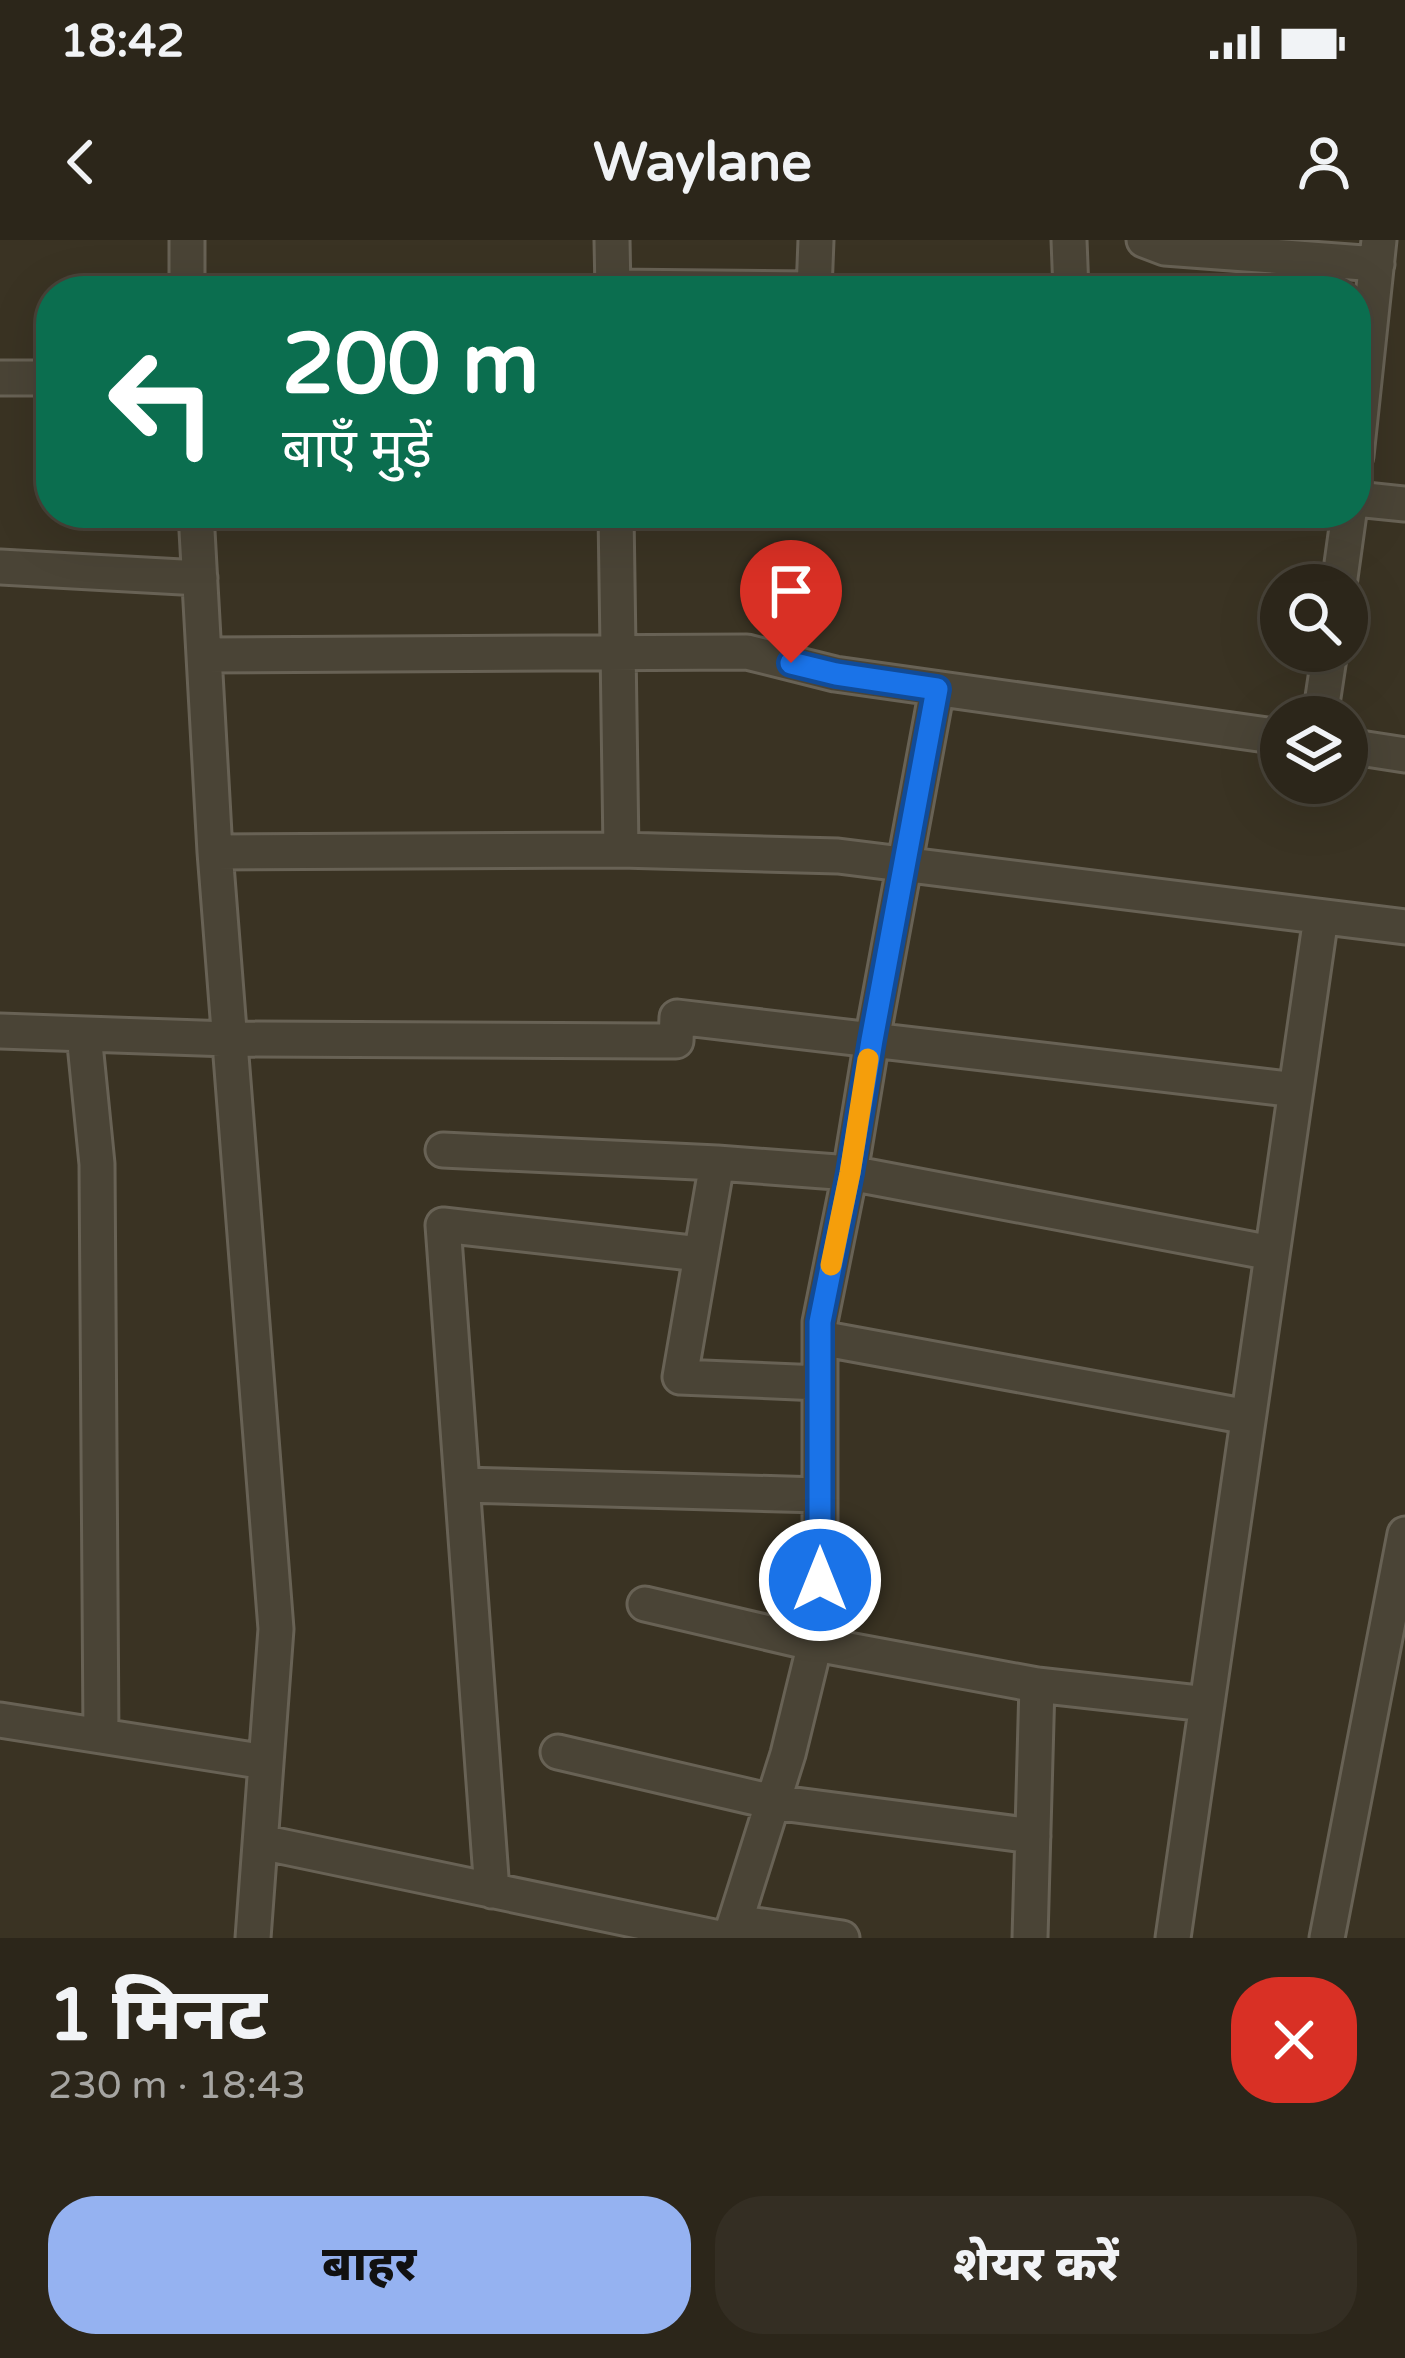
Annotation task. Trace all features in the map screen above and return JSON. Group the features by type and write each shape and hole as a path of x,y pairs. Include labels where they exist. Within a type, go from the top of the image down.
{"street":[{"path":"187,240 187,276"},
{"path":"612,240 613,276"},
{"path":"815,276 816,240"},
{"path":"1069,240 1070,276"},
{"path":"1144,240 1165,248 1378,252 1371,294"},
{"path":"0,378 36,378"},
{"path":"1371,501 1405,504"},
{"path":"197,528 214,852 276,1629 254,1938"},
{"path":"616,528 621,850"},
{"path":"1342,564 1347,528"},
{"path":"0,567 200,578"},
{"path":"204,655 746,652 836,674 1260,734"},
{"path":"728,1933 773,1802 820,1623 820,1322 937,689"},
{"path":"1368,749 1405,754"},
{"path":"214,852 621,850 838,856 1405,927"},
{"path":"1173,1938 1321,916"},
{"path":"0,1031 230,1039 676,1041 677,1017 1296,1090"},
{"path":"84,1034 98,1164 101,1736"},
{"path":"443,1150 850,1173 1272,1253"},
{"path":"718,1163 680,1377 820,1383"},
{"path":"492,1891 443,1225 700,1254"},
{"path":"820,1338 1248,1418"},
{"path":"462,1485 820,1495"},
{"path":"1327,1938 1399,1602 1405,1534"},
{"path":"645,1604 816,1644 1037,1685 1207,1704"},
{"path":"1030,1938 1037,1685"},
{"path":"0,1720 266,1762"},
{"path":"558,1752 773,1802 1033,1836"},
{"path":"260,1843 728,1933 842,1938"}],"slow traffic":[{"path":"831,1265 868,1059"}],"route":[{"path":"791,663 937,689 820,1322 820,1580"}]}
